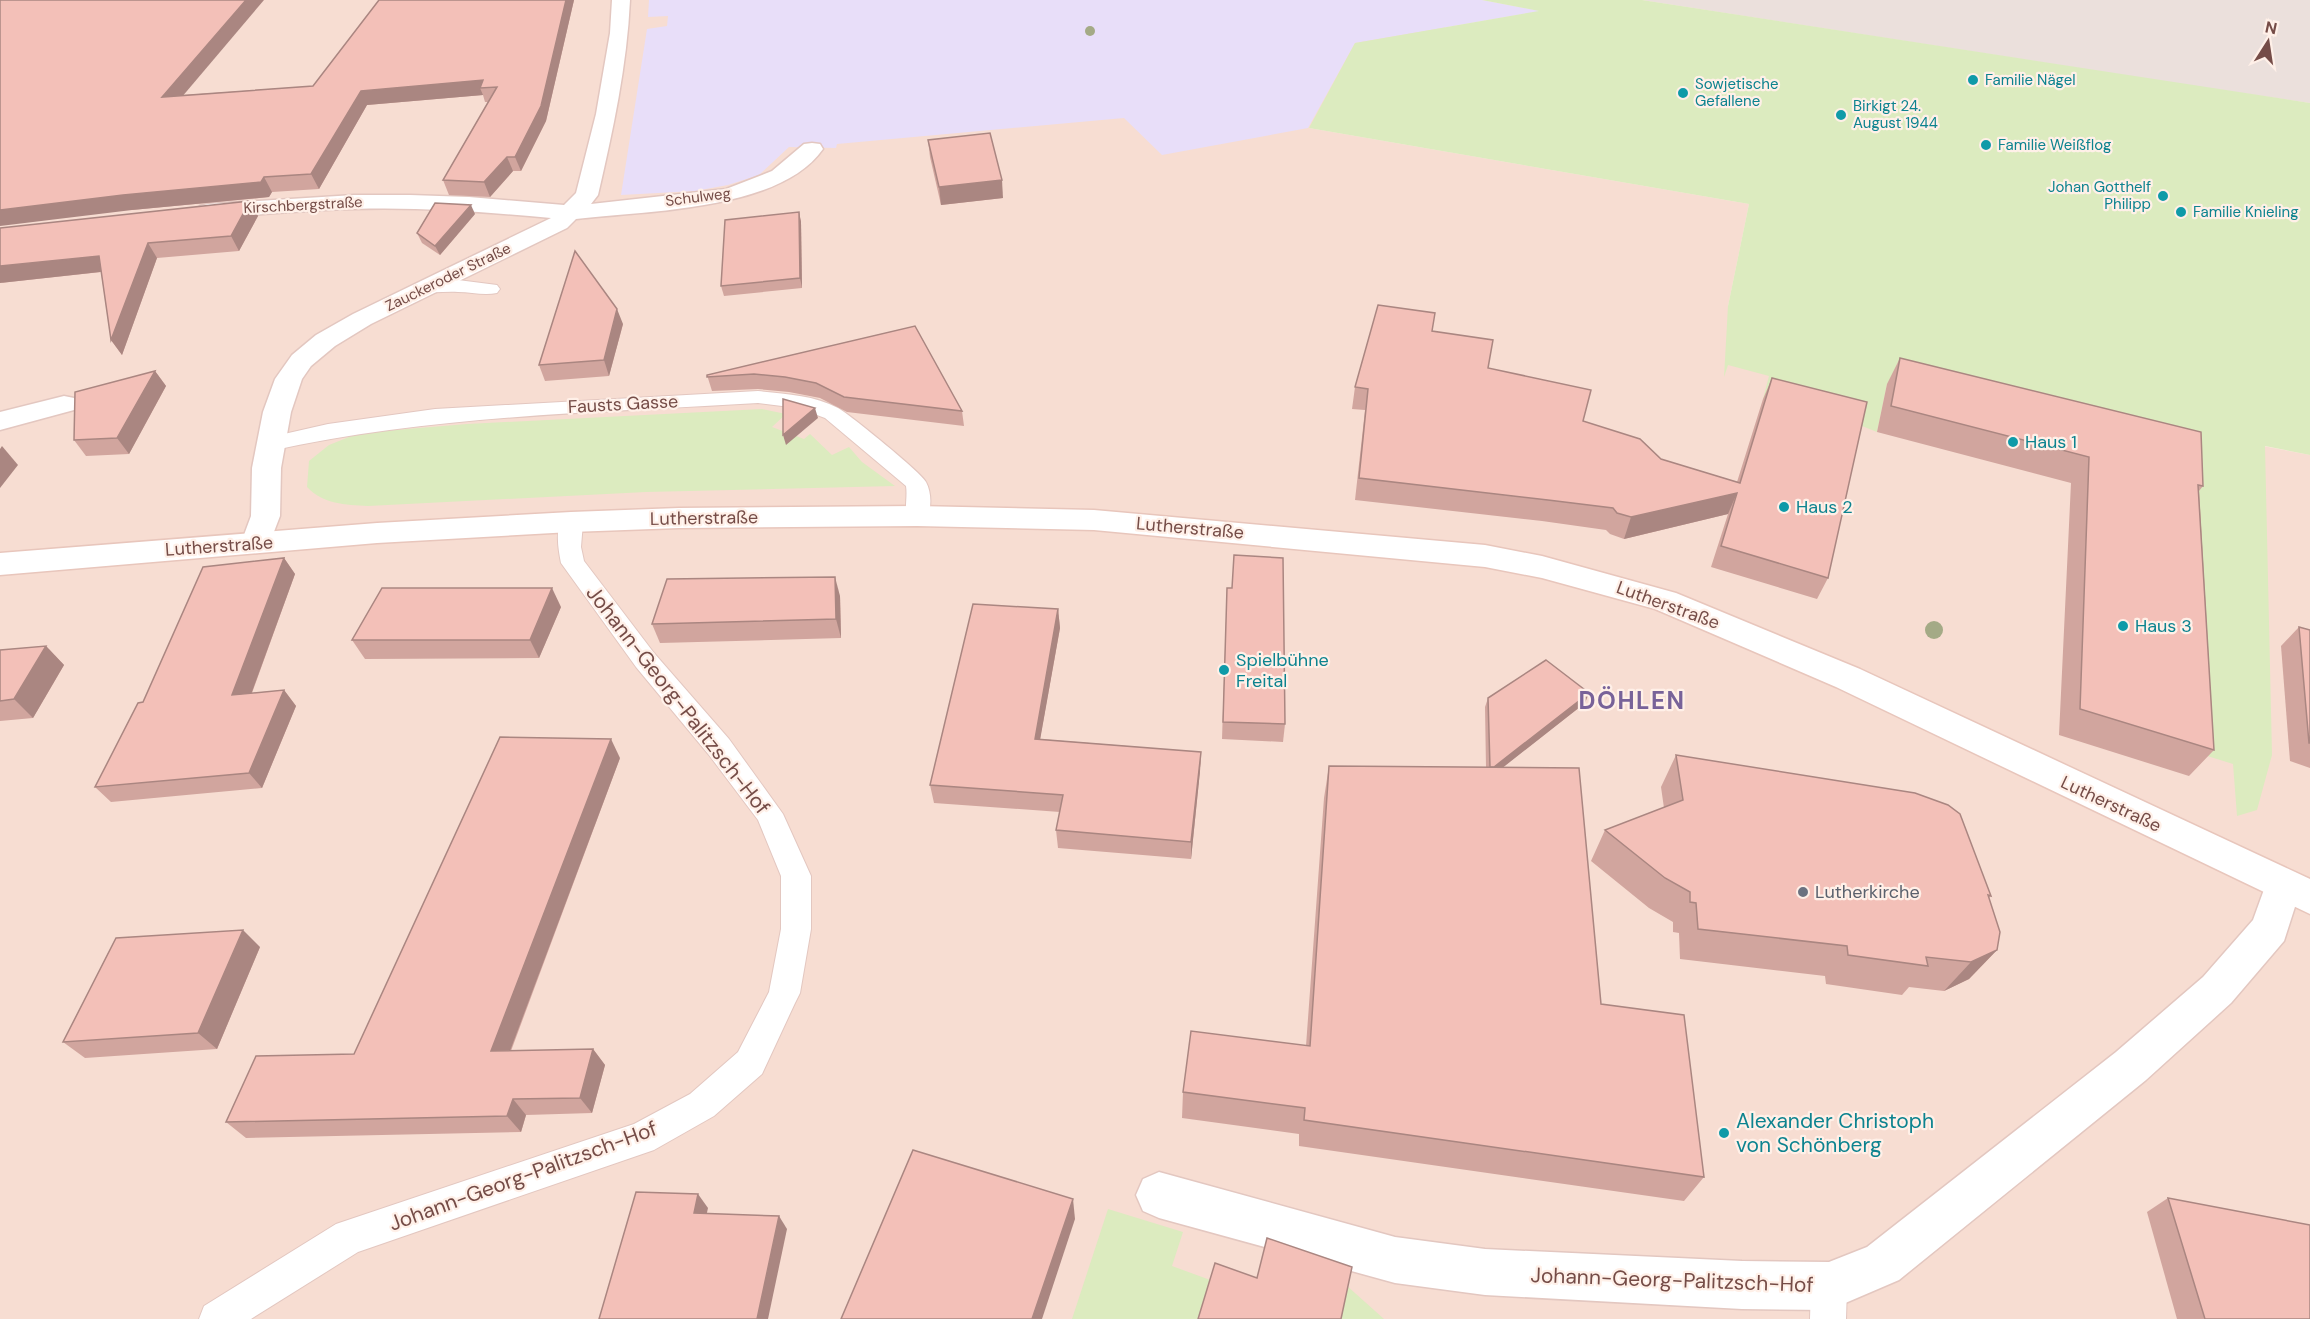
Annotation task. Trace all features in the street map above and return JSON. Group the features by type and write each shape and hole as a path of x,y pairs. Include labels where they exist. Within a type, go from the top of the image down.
{"street":[{"name":"Zauckeroder Straße","path":"256,543 266,511 264,499 270,444 285,387 293,369 304,357 331,336 426,287 551,228 571,213 587,195 606,114 619,33 621,0"},
{"name":"Schulweg","path":"571,213 730,195 780,176 812,149"},
{"name":"Kirschbergstraße","path":"186,213 354,202 469,204 571,213"},
{"path":"0,421 64,404"},
{"name":"Lutherstraße","path":"0,564 388,532 572,522 680,518 917,516 1094,520 1496,558 1621,587 1665,601 1848,678 2296,891"},
{"name":"Johann-Georg-Palitzsch-Hof","path":"1159,1195 1395,1260 1485,1272 1742,1285 1829,1303 1883,1264 2131,1066 2217,990 2270,929 2296,891"}],"lane":[{"path":"426,287 458,286 490,290"},
{"name":"Fausts Gasse","path":"270,444 328,430 435,416 758,397 801,402 832,413 916,483 919,495 917,516"},
{"name":"Johann-Georg-Palitzsch-Hof","path":"217,1319 349,1237 642,1138 702,1106 750,1063 784,993 796,929 796,876 769,814 719,747 645,660 573,563 568,547 572,522"}],"shaded area":[{"path":"0,0 1482,0 1309,128 1749,204 1728,306 2146,424 2310,455 2310,1319 0,1319"},
{"path":"649,0 1482,0 1541,11 1355,43 1308,128 1162,155 1124,118 837,144 836,148 789,147 759,175 728,185 695,191 621,195 647,29 667,26 668,16 648,17"},
{"path":"1642,0 2310,0 2310,103 2188,85"}],"green space":[{"path":"1482,0 1642,0 2310,103 2310,455 2265,446 2272,755 2257,810 2237,816 2233,764 2188,750 2180,558 2069,528 2118,518 2118,496 1887,384 1877,432 1857,424 1763,399 1769,376 1728,365 1724,377 1728,306 1749,204 1309,128 1355,43 1539,11"},
{"path":"762,409 786,414 772,427 804,439 810,434 832,455 849,447 862,462 895,486 646,492 368,506 327,500 307,487 309,461 329,445 359,433 467,424"},
{"path":"1108,1209 1183,1232 1172,1266 1213,1281 1202,1319 1072,1319"},
{"path":"1346,1285 1384,1319 1339,1319"}],"building":[{"path":"0,0 246,0 162,97 313,86 379,0 566,0 541,106 515,157 507,157 484,182 443,180 497,87 480,88 483,80 361,91 311,174 264,177 261,182 0,210"},
{"path":"990,133 1002,180 939,187 928,140"},
{"path":"250,201 231,236 148,243 111,340 99,256 0,266 0,228"},
{"path":"435,203 471,205 435,246 417,233"},
{"path":"799,212 800,278 721,286 725,220"},
{"path":"575,251 617,309 604,360 539,365"},
{"path":"1378,305 1435,313 1432,331 1493,340 1488,368 1591,390 1583,421 1640,439 1661,459 1740,483 1772,378 1867,402 1828,578 1721,546 1737,493 1631,517 1617,513 1613,508 1359,478 1368,389 1355,387"},
{"path":"915,326 962,411 844,397 816,383 785,377 754,374 707,377 707,375"},
{"path":"1900,358 2201,432 2203,486 2198,485 2214,750 2080,709 2089,457 1891,406"},
{"path":"155,371 117,438 74,440 75,392"},
{"path":"783,399 815,408 783,435"},
{"path":"1234,555 1283,558 1285,724 1223,722 1227,588 1232,588"},
{"path":"284,558 232,695 284,690 249,773 95,787 138,703 143,702 203,567"},
{"path":"835,577 836,619 652,624 667,579"},
{"path":"382,588 552,588 530,640 352,640"},
{"path":"973,604 1058,609 1035,739 1201,752 1191,842 1056,830 1063,795 930,785"},
{"path":"2299,627 2310,630 2310,743 2309,743"},
{"path":"46,646 14,699 0,701 0,650"},
{"path":"1546,660 1589,693 1494,767 1490,767 1488,698"},
{"path":"500,737 611,739 491,1051 593,1049 580,1098 513,1099 507,1116 226,1122 256,1056 354,1054"},
{"name":"Lutherkirche","path":"1676,755 1915,793 1948,805 1960,814 1991,896 1988,895 2000,932 1997,950 1971,962 1926,957 1928,966 1848,955 1847,946 1698,929 1696,903 1690,902 1690,892 1665,878 1605,830 1683,800"},
{"path":"1329,766 1579,768 1601,1004 1684,1015 1704,1177 1304,1120 1305,1108 1183,1092 1191,1031 1310,1046"},
{"path":"243,930 198,1033 63,1042 116,938"},
{"path":"913,1150 1073,1199 1032,1319 841,1319"},
{"path":"636,1192 698,1194 694,1213 779,1216 757,1319 599,1319"},
{"path":"2168,1198 2310,1225 2310,1319 2205,1319"},
{"path":"1267,1238 1352,1267 1341,1319 1198,1319 1215,1263 1257,1278"}],"place":[{"name":"Familie Nägel","path":"1973,80"},
{"name":"Sowjetische Gefallene","path":"1683,93"},
{"name":"Birkigt 24. August 1944","path":"1841,115"},
{"name":"Familie Weißflog","path":"1986,145"},
{"name":"Johan Gotthelf Philipp","path":"2163,196"},
{"name":"Familie Knieling","path":"2181,212"},
{"name":"Haus 1","path":"2013,442"},
{"name":"Haus 2","path":"1784,507"},
{"name":"Haus 3","path":"2123,626"},
{"name":"Spielbühne Freital","path":"1224,670"},
{"name":"Lutherkirche","path":"1803,892"},
{"name":"Alexander Christoph von Schönberg","path":"1724,1133"}],"district":[{"name":"DÖHLEN","path":"1632,700"}]}
